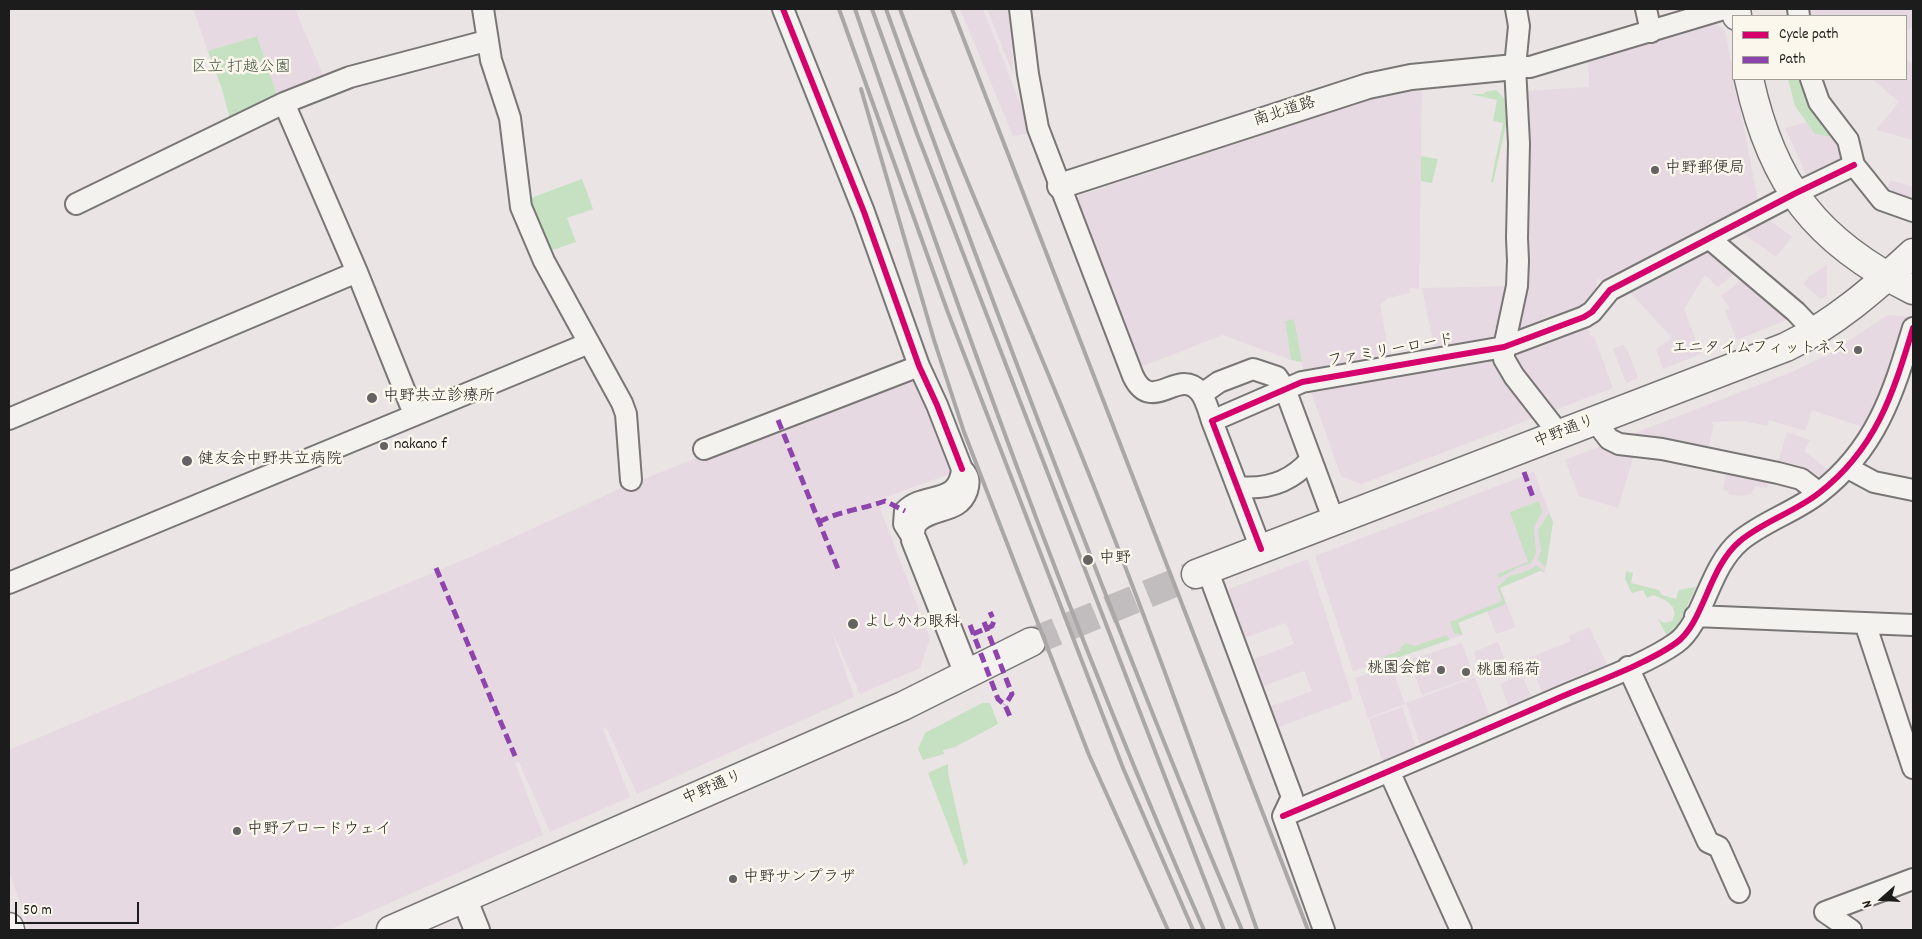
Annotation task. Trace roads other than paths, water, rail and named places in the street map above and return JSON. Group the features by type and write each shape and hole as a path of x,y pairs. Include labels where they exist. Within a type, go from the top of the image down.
{"main road":[{"path":"1749,80 1766,139 1794,194 1818,224 1834,240 1887,277 1913,290"},
{"name":"中野通り","path":"1201,572 1786,347 1815,332 1846,311 1913,253"},
{"name":"中野通り","path":"392,930 903,706 1031,642"}],"street":[{"path":"483,9 486,41 510,118 521,207 544,261 626,414 628,472 631,480"},
{"path":"783,9 864,212 919,366 937,405 962,469 968,476 969,482 963,499 955,507 920,520 914,530 914,540 967,674"},
{"path":"1020,9 1037,122 1137,385 1141,390 1153,393 1180,384 1191,385 1202,394 1261,549"},
{"path":"1516,9 1519,26 1515,67 1519,143 1518,268 1517,286 1504,347 1504,359 1514,376 1560,435"},
{"path":"1646,9 1651,32"},
{"path":"1515,67 1530,67 1724,10 1736,12"},
{"path":"76,204 284,103 350,76 486,41"},
{"name":"南北道路","path":"1060,186 1368,86 1411,77 1515,67"},
{"path":"1811,80 1819,102 1848,140 1854,165 1882,200 1913,211"},
{"path":"284,103 357,272 414,414"},
{"name":"ファミリーロード","path":"1212,421 1302,382 1504,347 1584,317 1592,312 1610,290 1794,194 1854,165"},
{"path":"1710,239 1796,312 1815,332"},
{"path":"9,419 357,272"},
{"path":"1284,816 1628,667 1676,643 1683,637 1695,616 1715,572 1728,552 1749,535 1819,494 1848,468 1862,450 1889,403 1909,358 1913,328"},
{"path":"9,583 589,343"},
{"path":"704,449 919,366"},
{"path":"1202,394 1219,382 1254,369 1277,378 1285,390 1334,521"},
{"path":"1595,421 1613,441 1801,479 1819,494"},
{"path":"1238,487 1259,489 1298,474 1310,460"},
{"path":"1848,468 1874,482 1913,490"},
{"path":"1201,572 1292,797 1284,816 1324,930"},
{"path":"1695,616 1913,625"},
{"path":"1864,623 1913,768"},
{"path":"1628,667 1708,842 1718,847 1739,892"},
{"path":"1389,771 1461,930"},
{"path":"1852,930 1825,912 1913,879"},
{"path":"464,898 478,930"}],"tunnel":[{"path":"1031,642 1196,574"}],"railway":[{"path":"839,9 947,310 1123,768 1193,930"},
{"path":"855,9 1019,473 1108,703 1204,930"},
{"path":"872,9 917,134 1224,930"},
{"path":"886,9 1066,493 1174,767 1242,930"},
{"path":"900,9 941,116 1097,494 1191,742 1257,930"},
{"path":"952,9 1308,930"},
{"path":"861,89 934,340 964,432 1089,755 1168,930"}],"place":[{"name":"中野郵便局","path":"1655,170"},
{"name":"エニタイムフィットネス","path":"1858,350"},
{"name":"中野共立診療所","path":"372,398"},
{"name":"nakano f","path":"384,446"},
{"name":"健友会中野共立病院","path":"187,461"},
{"name":"中野","path":"1088,560"},
{"name":"よしかわ眼科","path":"853,624"},
{"name":"桃園会館","path":"1441,670"},
{"name":"桃園稲荷","path":"1466,672"},
{"name":"中野ブロードウェイ","path":"237,831"},
{"name":"中野サンプラザ","path":"733,879"}],"park label":[{"name":"区立 打越公園","path":"241,69"}]}
